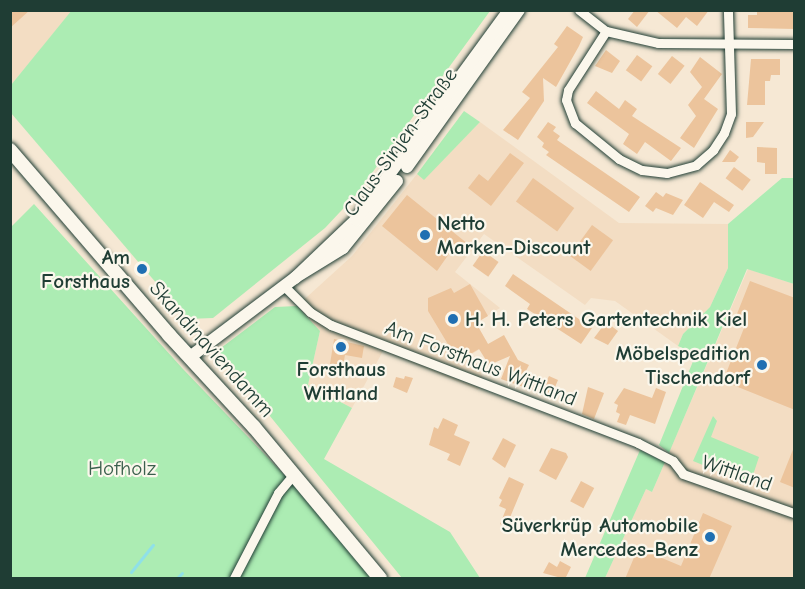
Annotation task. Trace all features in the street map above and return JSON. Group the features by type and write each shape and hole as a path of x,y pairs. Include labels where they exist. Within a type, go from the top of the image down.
{"main road":[{"name":"Skandinaviendamm","path":"10,150 293,475 380,579"}],"street":[{"name":"Claus-Sinjen-Straße","path":"295,278 373,200 509,10"},
{"name":"Claus-Sinjen-Straße","path":"190,357 295,278 326,261 364,226 519,10"},
{"path":"579,10 606,31 658,43 795,44"},
{"path":"606,31 575,76 566,100 575,123 585,135 642,171 667,173 696,165 713,150 731,114 728,10"},
{"name":"Am Forsthaus Wittland","path":"284,286 310,312 331,325 638,443 673,461"},
{"name":"Wittland","path":"673,461 683,474 728,487 795,513"},
{"path":"234,579 278,493 293,475"}],"shaded area":[{"path":"11,11 72,11 11,85"},
{"path":"480,122 619,223 728,224 728,268 710,307 683,334 678,346 615,301 591,298 585,305 484,234 455,272 500,308 476,323 488,344 472,354 483,378 478,390 383,351 352,408 308,385 320,331 297,306 352,256 417,174 424,179"},
{"path":"748,269 794,284 794,578 605,578 646,489 652,492"}],"green space":[{"path":"72,10 490,11 356,195 325,228 213,318 187,319 11,113 11,85"},
{"path":"464,111 480,122 424,180 417,174"},
{"path":"782,178 794,178 794,284 747,269 669,453 659,445 696,354 678,346 683,334 710,307 728,268 728,224"},
{"name":"Hofholz","path":"34,204 183,369 314,506 373,578 11,578 11,227"},
{"path":"297,306 320,331 308,385 352,408 324,459 450,532 480,578 402,578 217,351 275,307"},
{"path":"713,416 717,421 711,437 759,457 750,484 693,461"},
{"path":"640,450 665,462 652,492 646,489 605,578 585,578"}],"building":[{"path":"10,10 30,10 10,28"},
{"path":"635,10 650,10 637,27 628,19"},
{"path":"655,10 709,10 697,26 686,17 677,28"},
{"path":"757,10 795,10 795,29 748,28 748,15 757,15"},
{"path":"567,26 583,37 556,87 543,78 544,101 518,140 503,130 530,98 522,92 558,47 554,44"},
{"path":"606,50 620,61 612,73 595,66"},
{"path":"637,55 652,66 641,82 626,70"},
{"path":"672,56 685,66 670,84 658,74"},
{"path":"700,57 722,74 704,99 718,109 694,148 680,138 696,116 688,105 702,87 690,72"},
{"path":"751,59 780,59 780,75 771,75 770,81 765,81 765,105 747,105"},
{"path":"596,91 619,109 625,100 637,109 632,116 681,148 671,161 645,142 637,154 623,144 629,134 587,103"},
{"path":"548,122 556,127 553,131 560,136 557,140 640,197 629,212 546,155 549,152 542,147 544,143 537,137"},
{"path":"746,122 764,122 753,137 746,138"},
{"path":"757,147 777,148 777,174 765,174 765,163 757,162"},
{"path":"730,150 739,157 735,162 722,162"},
{"path":"510,153 524,163 491,206 468,188 479,174 488,181"},
{"path":"734,167 751,180 742,191 726,178"},
{"path":"533,178 574,208 557,231 516,201"},
{"path":"700,182 734,205 729,212 714,202 703,218 684,205"},
{"path":"656,192 663,197 666,193 683,200 673,215 656,208 653,212 645,206"},
{"name":"Netto Marken-Discount","path":"407,195 468,244 459,255 451,251 437,271 382,226"},
{"path":"592,225 613,240 591,271 570,256"},
{"path":"483,251 499,262 488,277 473,266"},
{"path":"513,274 592,328 581,344 527,309 530,304 505,286"},
{"path":"750,281 795,298 795,410 723,381 744,328 733,324"},
{"path":"470,284 488,316 476,323 488,344 504,335 518,360 529,365 525,373 546,382 549,376 558,380 551,397 501,379 510,356 489,365 479,349 458,361 428,311 428,298 451,288 454,293"},
{"path":"606,322 618,331 608,345 594,338"},
{"path":"334,339 364,346 362,358 345,355 343,366 330,364"},
{"path":"405,376 413,378 407,393 393,387 396,377 404,379"},
{"path":"588,387 604,393 594,419 582,414"},
{"path":"624,388 652,398 656,388 666,392 655,424 630,415 626,425 617,422 620,414 616,412 618,405 614,403"},
{"path":"443,418 458,425 454,435 470,442 460,466 447,460 450,454 429,445 434,427 438,429"},
{"path":"503,438 516,445 505,468 492,459"},
{"path":"795,447 795,488 780,482"},
{"path":"551,448 566,453 568,457 556,480 539,471"},
{"path":"509,477 524,484 506,527 500,524 506,509 499,506 502,500 499,498"},
{"path":"581,481 594,488 583,508 570,501"},
{"name":"Süverkrüp Automobile Mercedes-Benz","path":"703,513 732,526 709,579 625,579 638,548 681,566"},
{"path":"560,561 571,567 565,579 543,573 549,562 557,567"}],"waterway":[{"path":"131,572 153,545"},
{"path":"177,578 182,573"}],"place":[{"name":"Netto Marken-Discount","path":"425,235"},
{"name":"Am Forsthaus","path":"142,269"},
{"name":"H. H. Peters Gartentechnik Kiel","path":"453,319"},
{"name":"Forsthaus Wittland","path":"341,347"},
{"name":"Möbelspedition Tischendorf","path":"762,365"},
{"name":"Süverkrüp Automobile Mercedes-Benz","path":"710,537"}]}
